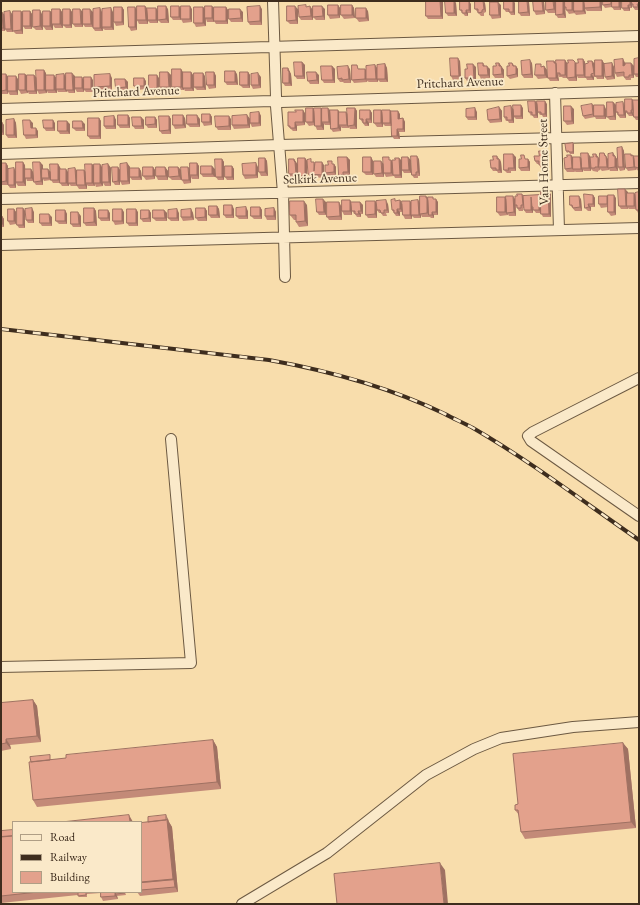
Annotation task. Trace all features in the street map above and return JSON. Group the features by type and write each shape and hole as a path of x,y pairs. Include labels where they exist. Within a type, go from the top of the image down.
{"street":[{"path":"273,1 276,102 283,193 285,277"},
{"path":"1,55 639,36"},
{"name":"Pritchard Avenue","path":"1,109 639,91"},
{"name":"Van Horne Street","path":"555,93 558,230"},
{"path":"1,154 639,136"},
{"name":"Selkirk Avenue","path":"1,199 283,193 639,182"},
{"path":"1,245 639,228"},
{"path":"639,378 531,433 528,436 531,441 639,516"},
{"path":"1,667 190,663 171,439"},
{"path":"242,904 327,853 426,775 474,749 501,738 573,727 639,722"}],"building":[{"path":"426,1 440,1 441,16 426,16"},
{"path":"445,1 454,1 454,13 446,13"},
{"path":"460,1 469,1 469,10 466,10 466,13 462,13 462,10 460,10"},
{"path":"475,1 483,1 484,9 482,12 478,13 478,9 475,9"},
{"path":"504,1 513,1 513,12 509,12 509,9 504,9"},
{"path":"519,1 527,1 528,12 519,13"},
{"path":"533,1 542,1 543,11 534,11"},
{"path":"546,1 553,1 554,9 546,10"},
{"path":"556,1 563,1 563,14 556,15"},
{"path":"565,1 572,1 572,10 566,10"},
{"path":"574,1 583,1 583,11 574,11"},
{"path":"584,1 600,1 600,7 585,8"},
{"path":"603,1 611,1 611,4 603,5"},
{"path":"612,1 619,1 619,7 612,7"},
{"path":"622,1 630,1 628,8 622,8"},
{"path":"632,1 639,1 639,4 637,4 638,7 633,7"},
{"path":"490,2 498,2 499,15 490,15"},
{"path":"306,5 306,7 310,6 311,16 299,17 298,6"},
{"path":"328,5 338,5 338,15 328,15"},
{"path":"341,5 352,5 352,15 341,15"},
{"path":"137,6 145,6 146,20 137,20"},
{"path":"158,6 166,6 166,19 158,20"},
{"path":"171,6 179,6 179,17 171,17"},
{"path":"181,6 190,6 190,19 181,19"},
{"path":"205,6 212,6 212,18 205,18"},
{"path":"260,6 260,21 248,22 247,7"},
{"path":"287,6 295,6 296,20 287,21"},
{"path":"313,6 322,6 323,16 313,17"},
{"path":"114,7 122,7 122,22 114,22"},
{"path":"128,7 135,7 135,27 129,27"},
{"path":"194,7 203,7 203,23 194,23"},
{"path":"214,7 226,7 226,21 214,21"},
{"path":"100,8 100,28 93,28 93,9"},
{"path":"111,8 111,27 102,27 102,9"},
{"path":"147,8 156,8 156,20 148,20"},
{"path":"356,8 366,8 366,18 356,18"},
{"path":"52,9 60,9 60,24 52,24"},
{"path":"63,9 70,9 70,25 63,25"},
{"path":"73,9 80,9 81,24 73,24"},
{"path":"83,9 90,9 91,24 83,24"},
{"path":"229,9 240,9 241,18 229,19"},
{"path":"33,10 40,10 40,26 33,27"},
{"path":"10,11 11,29 5,29 4,12"},
{"path":"13,11 21,11 21,30 13,31"},
{"path":"23,11 30,11 30,26 23,26"},
{"path":"43,11 50,11 50,26 43,26"},
{"path":"2,12 3,28 1,28"},
{"path":"450,58 458,58 459,76 451,76"},
{"path":"639,58 639,74 634,74 634,59"},
{"path":"578,59 583,59 584,75 576,75 576,63 578,63"},
{"path":"623,59 623,66 625,63 631,63 632,75 629,75 629,77 624,77 624,72 615,73 614,60"},
{"path":"530,60 531,74 522,75 521,61"},
{"path":"556,60 565,60 565,75 560,75 560,73 557,73"},
{"path":"568,60 573,60 575,62 575,77 567,78"},
{"path":"595,60 602,60 602,76 595,76"},
{"path":"547,61 554,61 554,63 556,63 556,78 548,78"},
{"path":"588,61 592,61 594,73 591,74 591,77 585,77 585,64 588,63"},
{"path":"294,62 302,62 303,76 295,76"},
{"path":"478,63 483,63 483,66 487,66 488,75 479,75"},
{"path":"496,63 499,63 499,66 501,66 502,74 493,75 493,66 496,66"},
{"path":"509,63 516,66 516,74 507,76 507,66 509,66"},
{"path":"612,63 612,76 605,77 604,64"},
{"path":"385,64 385,79 377,79 377,65"},
{"path":"467,64 473,64 474,78 465,78 465,69 467,69"},
{"path":"536,64 541,64 541,67 544,66 545,75 535,75"},
{"path":"352,65 357,65 358,69 365,69 365,79 352,80"},
{"path":"375,65 376,79 366,79 366,66"},
{"path":"321,66 332,66 333,80 322,80"},
{"path":"348,66 349,79 338,79 337,67"},
{"path":"283,68 288,68 289,83 283,83"},
{"path":"172,69 181,69 181,87 172,87"},
{"path":"36,70 44,70 44,90 37,90"},
{"path":"225,71 235,71 235,82 225,82"},
{"path":"160,72 168,72 169,87 160,87"},
{"path":"183,72 191,72 191,88 183,88"},
{"path":"206,72 214,72 214,85 207,85"},
{"path":"240,72 248,72 248,85 240,85"},
{"path":"307,72 316,72 317,80 308,81"},
{"path":"66,73 72,73 73,90 66,90"},
{"path":"194,73 203,73 203,87 194,87"},
{"path":"258,73 259,85 251,85 251,74"},
{"path":"1,74 6,74 6,90 1,91"},
{"path":"19,74 25,74 25,90 19,90"},
{"path":"64,74 64,89 56,89 56,75"},
{"path":"110,74 110,86 94,87 94,75"},
{"path":"27,75 34,75 35,91 27,91"},
{"path":"46,75 54,75 54,90 46,90"},
{"path":"149,75 157,75 157,88 149,89"},
{"path":"8,76 16,76 16,91 8,91"},
{"path":"75,77 82,77 82,88 75,88"},
{"path":"84,77 91,77 91,89 84,89"},
{"path":"134,78 144,78 144,86 134,86"},
{"path":"115,79 125,79 126,87 116,88"},
{"path":"625,99 632,99 631,113 627,113 627,111 625,111"},
{"path":"633,100 639,100 639,117 634,117"},
{"path":"528,101 535,101 536,115 532,115 532,112 529,112"},
{"path":"537,101 545,101 545,114 538,112"},
{"path":"607,102 613,102 614,116 607,117"},
{"path":"623,102 624,115 618,115 618,112 616,112 616,103"},
{"path":"592,104 593,114 583,116 581,106"},
{"path":"513,105 521,105 521,116 514,116"},
{"path":"594,105 604,105 604,116 594,116"},
{"path":"511,106 512,120 507,120 507,117 504,117 504,107"},
{"path":"564,106 571,106 572,121 564,121"},
{"path":"499,107 500,119 488,120 487,110"},
{"path":"306,108 313,108 313,122 306,122"},
{"path":"314,108 321,108 321,126 315,126"},
{"path":"322,108 328,108 329,122 322,122"},
{"path":"347,108 355,108 354,125 348,126"},
{"path":"475,108 475,117 466,117 466,109"},
{"path":"295,110 303,110 303,122 295,122 295,128 290,128 290,126 288,126 288,112 296,112"},
{"path":"330,110 338,110 338,128 331,129"},
{"path":"360,110 370,110 370,119 366,119 366,123 363,123 363,119 360,119"},
{"path":"374,110 381,110 381,123 374,123"},
{"path":"382,110 390,110 390,123 383,123"},
{"path":"391,111 398,111 398,119 403,118 403,129 397,129 397,136 392,136"},
{"path":"259,112 259,123 250,123 250,113"},
{"path":"339,112 346,112 347,125 339,125"},
{"path":"202,114 210,114 210,122 202,122"},
{"path":"118,115 128,115 128,125 118,125"},
{"path":"173,115 183,115 183,125 173,125"},
{"path":"187,115 197,115 198,124 187,124"},
{"path":"247,115 248,125 232,125 232,116"},
{"path":"114,116 114,126 104,126 104,117"},
{"path":"159,116 169,116 169,130 160,131"},
{"path":"215,116 229,116 229,126 216,127"},
{"path":"132,117 141,117 142,126 133,126"},
{"path":"146,117 155,117 155,124 146,125"},
{"path":"88,118 99,118 99,136 88,136"},
{"path":"14,119 14,135 6,135 6,120"},
{"path":"23,120 30,120 31,128 36,128 36,135 24,135"},
{"path":"43,120 53,120 53,128 44,128"},
{"path":"58,121 67,121 67,131 58,131"},
{"path":"73,121 82,121 83,128 73,128"},
{"path":"573,143 573,152 566,151 565,144"},
{"path":"622,147 623,167 618,167 617,148"},
{"path":"539,151 546,151 547,164 539,165 539,161 535,161 534,156 539,156"},
{"path":"581,153 588,153 589,168 582,168"},
{"path":"600,153 604,153 606,156 607,167 599,167"},
{"path":"613,153 613,156 615,156 615,167 608,168 608,154"},
{"path":"504,154 513,154 514,168 504,170"},
{"path":"593,154 596,154 596,157 598,157 598,167 591,168 590,157 593,157"},
{"path":"625,154 631,154 631,156 633,155 634,167 626,168"},
{"path":"521,155 524,155 525,159 528,159 528,167 519,168 519,159 521,159"},
{"path":"567,155 571,155 572,168 565,169 564,158 567,157"},
{"path":"411,156 417,156 418,172 416,172 416,175 412,175"},
{"path":"493,156 497,156 497,159 499,159 499,170 496,170 496,168 491,168 490,160 493,160"},
{"path":"634,156 639,156 639,168 635,167"},
{"path":"338,157 347,157 348,172 343,172 343,175 339,175"},
{"path":"363,157 371,157 371,172 363,172"},
{"path":"383,157 389,157 389,160 391,160 391,173 384,173"},
{"path":"402,157 408,157 409,170 402,170"},
{"path":"573,157 580,157 581,169 573,169"},
{"path":"259,158 265,158 265,172 259,172"},
{"path":"298,158 305,158 305,176 298,176"},
{"path":"395,158 399,158 400,175 393,175 392,160 395,160"},
{"path":"215,159 222,159 222,177 216,177"},
{"path":"289,159 294,159 296,174 289,174"},
{"path":"311,159 311,162 314,162 314,171 315,162 322,162 322,175 308,174 307,160"},
{"path":"328,161 332,161 332,164 334,164 334,172 325,173 325,165 328,165"},
{"path":"374,161 381,161 382,173 374,174"},
{"path":"16,162 23,162 23,182 16,182"},
{"path":"33,162 40,162 41,181 34,182"},
{"path":"1,163 6,163 6,181 1,182"},
{"path":"127,163 128,181 120,181 120,164"},
{"path":"190,163 197,163 197,175 190,175"},
{"path":"256,163 256,175 243,175 242,164"},
{"path":"50,164 58,164 58,180 51,180"},
{"path":"85,164 92,164 92,183 86,183"},
{"path":"94,164 100,164 100,183 94,183"},
{"path":"108,164 109,182 102,182 102,165"},
{"path":"201,166 212,166 212,174 201,174"},
{"path":"225,166 232,166 232,177 225,177"},
{"path":"112,167 118,167 118,181 113,182"},
{"path":"143,167 153,167 153,176 143,176"},
{"path":"156,167 165,167 166,176 156,176"},
{"path":"169,167 178,167 179,176 169,177"},
{"path":"181,167 188,167 189,180 182,180"},
{"path":"14,168 14,185 8,185 8,169"},
{"path":"75,168 76,183 68,183 68,169"},
{"path":"130,168 139,168 139,177 130,177"},
{"path":"25,169 31,169 31,178 25,178"},
{"path":"42,169 48,169 49,178 42,178"},
{"path":"60,169 66,169 66,183 60,183"},
{"path":"77,170 84,170 85,185 77,185"},
{"path":"618,189 625,189 626,206 619,206"},
{"path":"541,191 548,191 549,214 541,214"},
{"path":"639,192 639,210 636,210 635,193"},
{"path":"627,193 634,193 634,206 627,206"},
{"path":"517,194 522,194 523,205 521,205 521,208 517,208 517,205 515,205 515,196 517,196"},
{"path":"584,194 593,195 593,204 588,204 589,207 585,208"},
{"path":"539,195 539,210 533,210 531,197 531,210 524,210 523,196"},
{"path":"608,195 614,195 614,212 608,212"},
{"path":"420,196 426,196 427,198 427,213 420,214"},
{"path":"506,196 513,196 514,212 507,213"},
{"path":"570,196 579,196 580,207 573,208 572,205 570,205"},
{"path":"599,196 607,196 607,204 599,204"},
{"path":"428,197 433,197 433,199 436,199 436,212 432,212 432,215 429,215"},
{"path":"497,197 505,197 505,212 497,212"},
{"path":"316,199 323,199 324,212 317,212"},
{"path":"395,199 395,201 400,200 400,209 397,209 397,213 394,213 394,210 392,210 391,200"},
{"path":"342,200 350,200 350,211 342,211"},
{"path":"386,200 387,210 384,210 384,213 381,213 380,210 377,210 376,201"},
{"path":"418,200 419,215 411,215 411,201"},
{"path":"290,201 304,201 305,221 296,222 296,215 290,215"},
{"path":"366,201 375,201 375,214 366,215"},
{"path":"402,201 410,201 410,215 403,215"},
{"path":"327,202 339,202 340,216 327,217"},
{"path":"351,202 360,202 361,211 358,211 359,214 355,214 355,211 352,211"},
{"path":"224,205 232,205 232,215 224,215"},
{"path":"209,206 217,206 217,215 209,215"},
{"path":"246,207 246,216 236,216 236,208"},
{"path":"251,207 260,207 260,216 251,216"},
{"path":"17,208 23,208 23,225 17,225"},
{"path":"32,208 32,220 26,220 25,209"},
{"path":"84,208 94,208 94,222 84,223"},
{"path":"196,208 205,208 205,217 196,218"},
{"path":"274,208 274,216 265,216 265,209"},
{"path":"8,209 14,209 14,221 8,221"},
{"path":"113,209 122,209 122,221 113,221"},
{"path":"127,209 136,209 136,223 127,223"},
{"path":"177,209 177,218 168,218 168,210"},
{"path":"191,209 191,217 181,217 181,210"},
{"path":"56,210 65,210 65,221 56,221"},
{"path":"99,210 108,210 108,218 99,218"},
{"path":"141,210 149,210 149,218 141,219"},
{"path":"153,210 164,210 165,218 153,218"},
{"path":"71,212 78,212 79,224 71,224"},
{"path":"40,214 49,214 50,223 40,223"},
{"path":"33,700 37,736 6,739 6,743 1,744 1,703"},
{"path":"213,740 217,782 33,800 29,762 66,758 66,755"},
{"path":"623,743 631,822 521,832 518,810 515,810 515,805 518,804 513,754"},
{"path":"50,755 50,760 31,762 30,757"},
{"path":"129,815 130,821 72,821"},
{"path":"166,815 166,820 148,822 148,817"},
{"path":"167,820 173,879 142,882 142,823"},
{"path":"12,830 12,836 1,837 1,831"},
{"path":"12,836 12,893 29,893 1,896 1,837"},
{"path":"440,863 444,904 337,904 334,874"},
{"path":"174,880 175,887 142,890 142,883"},
{"path":"78,893 86,893 86,895 78,896"},
{"path":"101,893 115,893 115,896 101,897"}],"railway":[{"path":"1,329 269,360 314,369 381,388 424,404 473,428 536,468 639,540"}]}
